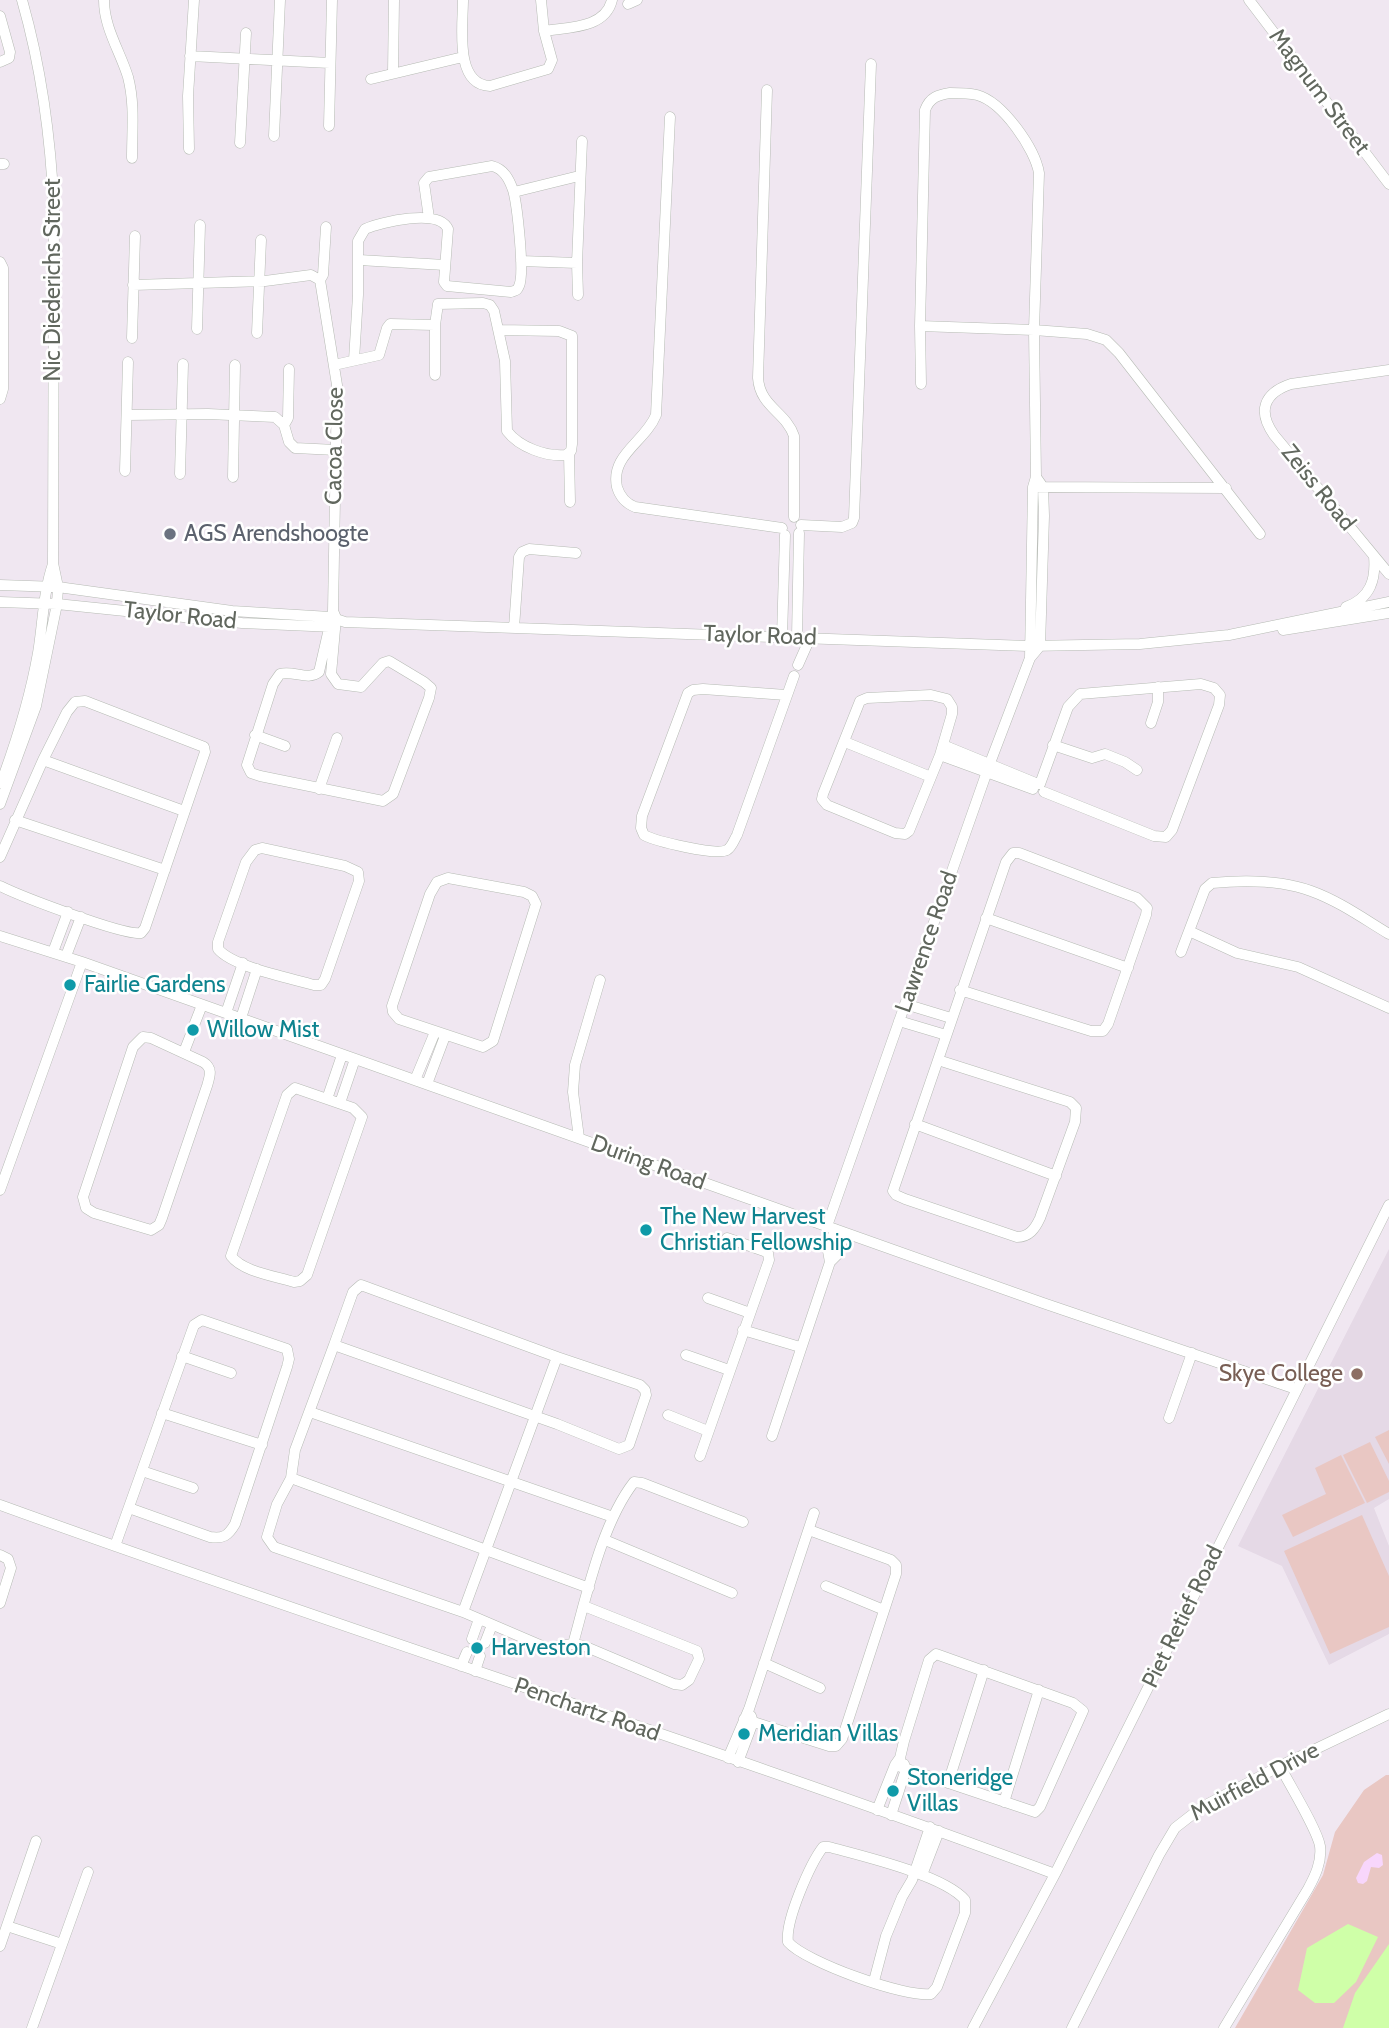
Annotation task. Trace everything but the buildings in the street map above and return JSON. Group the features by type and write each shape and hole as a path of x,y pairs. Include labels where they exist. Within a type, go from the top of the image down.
{"street":[{"name":"Nic Diederichs Street","path":"0,804 36,706 57,604 58,587 53,563 52,160 41,72 22,0"},
{"path":"104,0 104,15 127,75 133,99 132,158"},
{"path":"189,149 190,56 194,0"},
{"path":"274,136 280,0"},
{"path":"329,126 331,0"},
{"path":"393,73 394,0"},
{"path":"463,0 463,57 470,76 483,86 532,75 548,69 551,65 541,0"},
{"path":"544,31 599,20 610,9 612,0"},
{"name":"Magnum Street","path":"1249,0 1389,184"},
{"path":"0,16 10,52 9,58 0,62"},
{"path":"240,143 246,33"},
{"path":"190,56 330,63"},
{"path":"371,79 463,57"},
{"path":"782,636 786,518 798,525 842,527 852,523 854,518 871,64"},
{"path":"767,90 758,378 760,394 788,425 794,436 798,525 797,637"},
{"path":"921,384 925,110 935,96 957,93 978,95 991,102 1014,127 1035,157 1038,173 1034,330 1037,484 1034,646"},
{"path":"670,117 656,415 647,431 618,465 616,483 624,501 635,507 784,531 793,537 798,525"},
{"path":"579,295 577,263 582,141"},
{"path":"354,360 358,241 365,229 384,222 429,218 441,221 447,225 444,282 447,286 511,292 520,286 521,261 514,192 506,175 496,167 429,177 424,183 429,218"},
{"path":"514,192 579,176"},
{"path":"197,329 200,225"},
{"name":"Cacoa Close","path":"326,227 323,275 320,280 338,392 335,620"},
{"path":"132,338 135,236"},
{"path":"257,333 261,240"},
{"path":"359,260 445,265"},
{"path":"521,261 577,263"},
{"path":"0,262 3,268 3,389 0,399"},
{"path":"133,285 260,282 311,275 320,280"},
{"path":"435,375 435,325 438,304 483,303 493,307 505,361 507,431 521,443 544,453 561,456 569,453"},
{"path":"334,365 379,355 390,324 435,325"},
{"path":"920,326 1034,330 1098,337 1111,345 1260,534"},
{"path":"499,330 559,331 572,336 570,502"},
{"path":"125,471 128,362"},
{"path":"180,474 183,364"},
{"path":"233,477 235,366"},
{"path":"284,425 288,418 289,369"},
{"name":"Zeiss Road","path":"1389,370 1281,387 1269,397 1264,410 1268,425 1389,574"},
{"path":"127,415 275,417 284,425 292,446 304,449 336,446"},
{"path":"1037,484 1226,488"},
{"path":"514,628 519,557 522,552 529,549 576,553"},
{"path":"1316,617 1353,604 1362,598 1373,580 1374,556"},
{"name":"Nic Diederichs Street","path":"0,786 27,708 38,654 46,586 53,563"},
{"name":"Taylor Road","path":"0,585 58,587 232,611 335,620 1034,646 1225,641 1389,613"},
{"name":"Taylor Road","path":"0,602 57,604 242,623 335,620"},
{"name":"Taylor Road","path":"1175,641 1229,635 1389,602"},
{"path":"335,620 331,674 338,684 361,687 383,663 389,661 424,681 431,688 394,794 383,801 251,773 247,760 273,684 280,674 287,671 311,677 319,672 335,620"},
{"path":"798,665 810,638"},
{"name":"Lawrence Road","path":"772,1436 830,1262 828,1251 899,1021 1034,646"},
{"path":"786,695 704,689 688,693 642,816 643,835 712,852 731,847 794,676"},
{"path":"941,750 1039,787 1154,836 1166,837 1172,830 1219,705 1220,695 1206,684 1080,694 1068,707 1039,787"},
{"path":"1152,723 1158,705 1158,687"},
{"path":"931,695 947,699 953,707 931,777 913,824 905,834 895,833 832,809 824,802 823,794 845,742 856,708 863,699 931,695"},
{"path":"0,857 70,706 79,700 204,747 205,752 145,928 141,933 131,933 81,917 0,886"},
{"path":"255,735 285,746"},
{"path":"319,789 337,738"},
{"path":"845,742 931,777"},
{"path":"1053,745 1092,758 1105,754 1137,770"},
{"path":"43,760 184,811"},
{"path":"15,820 164,870"},
{"path":"262,848 357,871 359,881 321,985 257,969 222,954 218,945 246,862 255,850 262,848"},
{"path":"938,1060 1073,1104 1078,1111 1037,1226 1024,1237 1017,1237 898,1196 893,1188 960,990 986,918 1009,857 1019,853 1142,901 1147,908 1108,1024 1103,1031 1098,1032 960,990"},
{"path":"448,878 529,894 535,900 536,907 493,1041 483,1047 445,1036 399,1019 392,1006 434,885 440,879 448,878"},
{"path":"1181,952 1208,885 1218,882 1288,885 1311,891 1336,902 1389,934"},
{"path":"53,952 68,912"},
{"path":"66,956 81,917"},
{"path":"986,918 1128,968"},
{"path":"1189,931 1237,953 1298,967 1389,1008"},
{"name":"During Road","path":"0,936 66,956 1296,1389"},
{"path":"0,1190 82,962"},
{"path":"226,1013 243,963"},
{"path":"241,1018 257,969"},
{"path":"579,1138 573,1093 575,1065 600,980"},
{"path":"905,1004 951,1018"},
{"path":"184,1052 202,1005"},
{"path":"899,1021 946,1035"},
{"path":"415,1080 435,1032"},
{"path":"426,1084 445,1036"},
{"path":"148,1037 184,1052 207,1065 210,1076 159,1225 145,1230 94,1213 86,1208 83,1197 135,1043 148,1037"},
{"path":"327,1099 342,1055"},
{"path":"340,1103 355,1059"},
{"path":"295,1088 340,1103 357,1110 362,1117 304,1279 294,1282 237,1263 231,1256 231,1251 287,1095 295,1088"},
{"path":"915,1124 1056,1176"},
{"name":"Piet Retief Road","path":"973,2028 1055,1874 1389,1205"},
{"path":"700,1456 769,1257 764,1251 727,1238"},
{"path":"334,1345 535,1416 619,1449 627,1447 631,1441 646,1395 643,1387 361,1285 354,1292 334,1345 293,1457 291,1478 272,1517 267,1538 272,1546 463,1612 547,1648 573,1644 596,1650 677,1685 685,1684 689,1680 699,1659 699,1654 694,1650 584,1606"},
{"path":"708,1298 750,1313"},
{"path":"115,1546 191,1330 198,1321 202,1320 287,1349 287,1367 235,1524 224,1537 210,1537 129,1508"},
{"path":"743,1330 800,1347"},
{"path":"1169,1418 1192,1353"},
{"path":"686,1355 729,1370"},
{"path":"182,1356 231,1373"},
{"path":"463,1612 557,1357"},
{"path":"310,1412 613,1517"},
{"path":"162,1413 261,1445"},
{"path":"668,1415 708,1431"},
{"path":"142,1471 193,1488"},
{"path":"291,1478 589,1588"},
{"path":"573,1644 613,1517 632,1483 637,1481 743,1522"},
{"name":"Penchartz Road","path":"0,1505 935,1829 1055,1874"},
{"path":"733,1760 814,1513"},
{"path":"749,1717 829,1746 836,1746 896,1574 894,1562 809,1530"},
{"path":"606,1540 732,1593"},
{"path":"0,1555 8,1559 12,1568 0,1603"},
{"path":"826,1586 884,1610"},
{"path":"472,1639 479,1619"},
{"path":"485,1643 492,1625"},
{"path":"461,1666 467,1652"},
{"path":"877,1810 898,1761 931,1657 940,1654 1082,1708 1082,1714 1039,1810 1034,1812 906,1769 898,1761"},
{"path":"475,1671 481,1656"},
{"path":"764,1663 820,1688"},
{"path":"948,1783 984,1670"},
{"path":"1004,1802 1040,1690"},
{"name":"Muirfield Drive","path":"1072,2028 1175,1828 1202,1807 1389,1714"},
{"path":"1224,2028 1308,1889 1320,1859 1318,1839 1280,1766"},
{"path":"891,1815 906,1769"},
{"path":"874,1982 887,1936 907,1886 916,1875 935,1829"},
{"path":"0,1946 36,1841"},
{"path":"826,1846 916,1875 957,1893 965,1900 965,1913 937,1987 931,1994 925,1995 874,1982 824,1964 792,1946 787,1939 794,1908 819,1852 826,1846"},
{"path":"32,2028 88,1872"},
{"path":"7,1926 62,1944"}],"shaded area":[{"name":"Skye College","path":"1389,1249 1389,1499 1374,1508 1389,1546 1389,1634 1329,1665 1282,1566 1238,1546"},
{"path":"1389,1430 1389,1464 1375,1437"},
{"path":"1370,1442 1389,1481 1389,1492 1367,1503 1343,1455"},
{"path":"1341,1455 1365,1503 1293,1537 1282,1515 1326,1494 1315,1468"},
{"path":"1362,1515 1389,1576 1389,1627 1330,1654 1284,1551"},
{"path":"1389,1775 1389,2028 1235,2028 1323,1875 1335,1832 1364,1790"},
{"path":"1348,1924 1378,1937 1356,1982 1334,2003 1315,2003 1298,1990 1307,1948"},
{"path":"1389,1944 1389,2028 1343,2028 1355,1993"}],"sand":[{"path":"1377,1853 1382,1855 1383,1865 1379,1868 1371,1867 1367,1881 1358,1883 1356,1878 1364,1862"}],"place":[{"name":"AGS Arendshoogte","path":"170,534"},
{"name":"Fairlie Gardens","path":"70,985"},
{"name":"Willow Mist","path":"193,1030"},
{"name":"The New Harvest Christian Fellowship","path":"646,1230"},
{"name":"Skye College","path":"1357,1374"},
{"name":"Harveston","path":"477,1648"},
{"name":"Meridian Villas","path":"744,1734"},
{"name":"Stoneridge Villas","path":"893,1791"}]}
